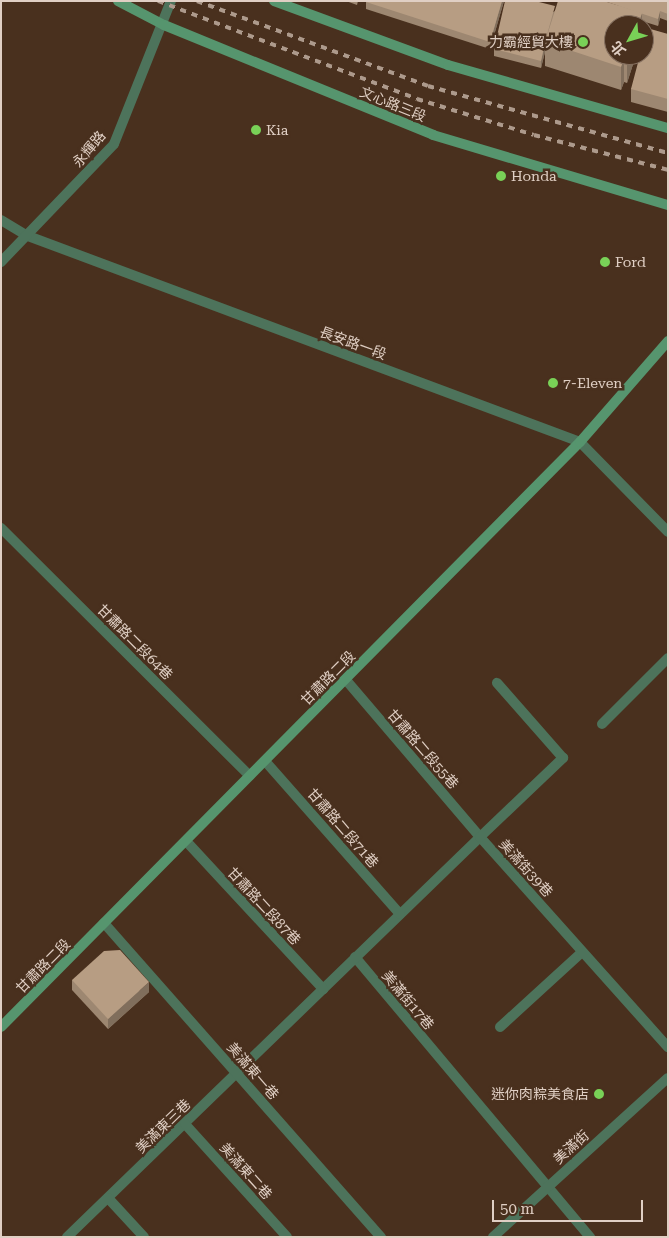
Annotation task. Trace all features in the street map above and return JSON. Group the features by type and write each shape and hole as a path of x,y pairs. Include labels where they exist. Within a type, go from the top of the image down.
{"main road":[{"name":"文心路三段","path":"118,1 164,26 433,135 668,205"},
{"path":"274,1 448,65 668,128"},
{"name":"甘肅路二段","path":"2,1025 580,442 668,341"}],"street":[{"name":"永輝路","path":"1,262 28,236 114,144 164,26 171,1"},
{"name":"長安路一段","path":"1,220 28,236 580,442 668,532"},
{"name":"甘肅路二段64巷","path":"1,528 250,776"},
{"path":"602,724 668,658"},
{"name":"甘肅路二段55巷","path":"346,680 480,837"},
{"path":"480,837 563,758 497,683"},
{"name":"甘肅路二段71巷","path":"265,761 400,914"},
{"name":"美滿街39巷","path":"355,957 480,837 668,1048"},
{"name":"甘肅路二段87巷","path":"186,841 323,990"},
{"name":"美滿東一巷","path":"104,924 381,1237"},
{"path":"500,1027 582,952"},
{"path":"237,1074 355,957"},
{"name":"美滿街17巷","path":"355,957 590,1237"},
{"name":"美滿東三巷","path":"67,1237 237,1074"},
{"name":"美滿街","path":"493,1237 668,1078"},
{"name":"美滿東二巷","path":"185,1124 288,1237"},
{"path":"108,1198 144,1237"}],"building":[{"path":"366,1 502,1 490,42"},
{"path":"505,1 535,1 555,6 541,61 494,49"},
{"path":"558,1 604,1 642,13 641,15 604,15 604,61 545,42"},
{"path":"604,1 668,1 668,14 660,11 658,19 654,18 654,15 646,15"},
{"path":"654,30 668,34 668,99 631,89 637,65 654,65"},
{"path":"120,950 149,982 108,1019 72,980 104,951"}],"railway":[{"path":"158,1 417,99 534,135 668,170"},
{"path":"197,1 428,86 668,153"}],"place":[{"name":"力霸經貿大樓","path":"583,42"},
{"name":"Kia","path":"256,130"},
{"name":"Honda","path":"501,176"},
{"name":"Ford","path":"605,262"},
{"name":"7-Eleven","path":"553,383"},
{"name":"迷你肉粽美食店","path":"599,1094"}]}
